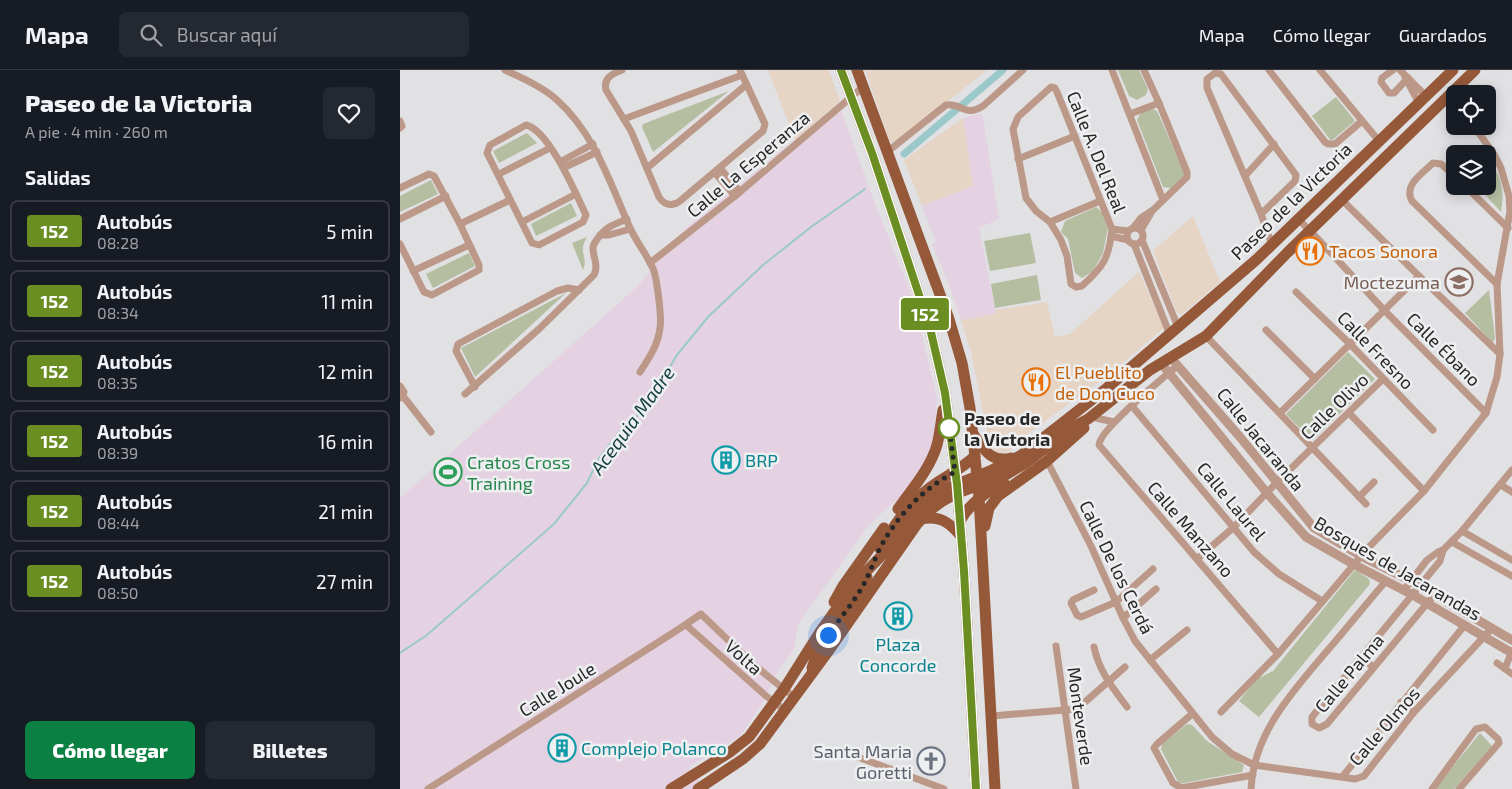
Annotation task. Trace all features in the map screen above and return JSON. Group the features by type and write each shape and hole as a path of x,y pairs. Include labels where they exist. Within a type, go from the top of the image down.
{"main road":[{"path":"841,70 872,153 930,328 945,393 965,580 976,789"},
{"path":"858,70 952,326 970,408 982,545 995,789"},
{"name":"Paseo de la Victoria","path":"978,486 1093,399 1256,260 1453,70"},
{"name":"Paseo de la Victoria","path":"1463,85 1475,70"},
{"name":"Paseo de la Victoria","path":"1141,378 1161,364 1174,362 1206,336 1342,200 1446,106"},
{"path":"1256,260 1268,272"},
{"path":"930,328 941,334 946,334 952,326"},
{"path":"937,356 946,349 953,351 960,357"},
{"path":"982,545 987,514 992,502 1047,461 1096,418 1131,392 1138,385 1141,378"},
{"path":"812,672 819,648 864,583 889,533 909,506 936,483 978,486 1018,475 1054,447 1075,426 1088,419 1141,378"},
{"path":"820,632 843,586 912,490 933,456 940,433 945,393"},
{"path":"1075,426 1082,412 1093,399"},
{"path":"973,434 984,450 994,458 1005,459 1020,456"},
{"path":"698,789 752,752 785,710 921,519 956,483 975,456"},
{"path":"960,521 978,486"},
{"path":"921,519 930,517 945,521 960,535"},
{"path":"671,789 743,742 784,689 820,632 861,575 872,566"},
{"path":"972,706 982,715 992,716"},
{"path":"974,737 982,733 993,737"}],"street":[{"path":"505,70 541,88 557,99 583,129 593,144 630,228 650,263 655,278 661,327 654,350 640,372"},
{"path":"622,70 608,77 605,86 624,119 661,200 666,204 672,205 680,201 762,133 765,124 741,73 624,119"},
{"path":"887,152 946,105 954,105 964,110 973,111 983,106 1023,70"},
{"path":"1112,70 1163,200"},
{"path":"1144,70 1160,103 1187,175 1184,182 1153,210 1141,218 1131,230 1131,242 1174,331"},
{"path":"1269,70 1328,144 1334,144 1362,121"},
{"path":"1320,70 1379,141"},
{"path":"1393,70 1381,82 1389,93 1394,93 1404,76 1423,99"},
{"path":"1261,214 1296,181 1295,172 1221,74 1214,73 1208,79 1207,88 1261,214 1272,245"},
{"path":"648,168 746,85"},
{"name":"Calle La Esperanza","path":"650,263 738,194 864,87"},
{"name":"Calle A. Del Real","path":"1018,159 1013,129 1015,121 1049,88 1053,88 1057,92 1075,136 1111,232"},
{"path":"1130,114 1160,103"},
{"path":"400,121 402,126 400,128"},
{"path":"526,125 534,128 550,148 561,165 586,215 585,220 539,245 532,243 487,153 490,145 526,125"},
{"path":"1221,712 1278,654 1361,556 1424,491 1486,412 1497,377 1500,354 1497,284 1510,211 1506,181 1495,156 1480,135"},
{"path":"1075,136 1018,159 1026,198 1036,211 1050,222 1067,256 1069,281 1076,287 1082,286 1103,264 1109,250 1111,232"},
{"path":"561,165 593,144"},
{"path":"1245,176 1274,144"},
{"path":"498,174 550,148"},
{"path":"561,165 597,152"},
{"path":"1446,167 1433,163 1410,186 1409,195 1412,201 1497,284"},
{"path":"717,170 738,194"},
{"path":"400,188 429,174 437,178 479,265 479,270 432,295 424,292 400,244"},
{"path":"522,222 576,194"},
{"path":"1474,195 1508,228"},
{"path":"400,219 446,196"},
{"path":"460,224 510,200"},
{"path":"1342,200 1500,354"},
{"path":"1050,222 1100,201"},
{"path":"1153,210 1141,230 1142,240 1174,331"},
{"path":"465,394 475,387 579,290 596,271 597,266 593,248 601,232 611,225 627,219"},
{"name":"Calle Ébano","path":"1298,220 1385,311 1486,412"},
{"path":"600,235 609,235 630,228"},
{"path":"1111,232 1141,230"},
{"path":"1111,232 1131,242 1142,240"},
{"path":"414,271 469,245"},
{"path":"1280,413 1385,311 1418,276"},
{"path":"475,387 456,351 458,344 557,291 568,288 579,290"},
{"name":"Calle Fresno","path":"1296,292 1350,344 1433,430"},
{"path":"1266,330 1315,379"},
{"path":"1206,336 1366,504"},
{"name":"Calle Manzano","path":"1174,362 1168,374 1114,422 1100,438 1098,445 1278,654"},
{"name":"Calle Jacaranda","path":"1174,362 1240,437 1308,524 1361,556 1420,586 1512,640"},
{"name":"Bosques de Jacarandas","path":"1161,364 1266,493 1306,537 1413,595 1512,652"},
{"name":"Calle Olivo","path":"1197,559 1234,527 1277,482 1383,379"},
{"path":"400,386 404,390 401,397 431,432"},
{"name":"Calle Laurel","path":"1132,406 1270,567 1322,601"},
{"path":"1349,413 1424,491"},
{"path":"1096,418 1114,422"},
{"path":"1228,447 1240,437"},
{"name":"Calle De los Cerdá","path":"1047,461 1091,546 1135,641 1192,714 1222,746 1232,754 1254,765 1343,776"},
{"path":"1404,590 1427,560 1444,550 1462,531 1511,472"},
{"path":"1359,497 1374,482"},
{"path":"1501,485 1512,492"},
{"path":"1462,531 1512,560"},
{"path":"1452,542 1512,576"},
{"name":"Calle Palma","path":"1434,595 1327,724 1321,728 1311,722 1312,717 1420,586 1440,560 1444,550"},
{"path":"1094,590 1071,603 1077,615 1081,617 1116,602 1153,569"},
{"path":"1252,789 1254,765 1262,740 1280,709 1386,581"},
{"path":"1123,618 1156,588"},
{"name":"Calle Joule","path":"428,789 701,614"},
{"name":"Volta","path":"701,614 754,665 794,697"},
{"name":"Volta","path":"686,625 774,703 785,710"},
{"name":"Calle Olmos","path":"1464,626 1343,776 1355,779 1364,776 1414,712 1492,628"},
{"path":"1150,660 1187,630"},
{"name":"Monteverde","path":"1056,646 1076,789"},
{"path":"1094,647 1100,667 1108,682 1127,707"},
{"path":"1497,663 1510,671 1512,652"},
{"path":"1361,658 1373,667"},
{"path":"992,716 1077,709 1125,667"},
{"path":"1401,702 1414,712"},
{"path":"1192,714 1154,748 1173,783 1181,788 1252,775"},
{"path":"1430,789 1476,729 1485,727 1498,739 1499,743 1459,789"},
{"path":"847,753 944,789"}],"shaded area":[{"path":"768,70 829,70 840,101 795,140"},
{"path":"865,70 987,70 899,140 890,142"},
{"path":"839,104 872,196 914,301 937,398 935,428 930,454 909,490 866,529 798,624 794,649 775,676 762,704 740,736 689,767 704,789 400,789 400,498 638,286 685,229"},
{"path":"982,113 999,219 979,228 996,314 961,320 932,244 936,242 922,206 973,186 963,118"},
{"path":"963,118 974,186 922,206 904,160"},
{"path":"1193,216 1220,282 1181,315 1176,311 1153,251"},
{"path":"1139,272 1164,328 1110,374 1011,446 1011,451 996,452 993,449 992,443 989,442 971,352 961,320 996,314 995,310 1047,302 1055,337 1070,334"}],"green space":[{"path":"1118,70 1139,70 1148,89 1146,95 1137,100 1129,96"},
{"path":"729,91 653,152 642,127 643,124"},
{"path":"1336,97 1355,121 1331,141 1312,116"},
{"path":"1151,108 1157,111 1185,174 1171,188 1163,187 1137,120 1142,112"},
{"path":"527,133 537,143 499,163 493,151"},
{"path":"1496,170 1503,197 1501,212 1485,195 1496,195"},
{"path":"431,180 438,194 400,212 400,196"},
{"path":"571,203 577,216 536,236 531,224"},
{"path":"1096,207 1102,212 1108,228 1103,253 1093,271 1082,278 1075,273 1068,239 1061,232 1065,221"},
{"path":"1030,233 1036,263 990,271 984,241"},
{"path":"587,237 583,247 585,262 583,270 572,243"},
{"path":"469,253 475,266 433,288 426,274"},
{"path":"1037,275 1041,300 995,308 991,284"},
{"path":"1489,290 1495,337 1493,343 1465,313"},
{"path":"566,293 475,377 461,348"},
{"path":"1348,352 1375,379 1312,441 1286,414"},
{"path":"1354,571 1369,579 1370,584 1259,717 1239,701 1257,679 1273,671"},
{"path":"1187,724 1192,725 1207,741 1244,765 1242,772 1179,784 1161,749 1162,744"},
{"path":"1480,733 1492,746 1454,789 1435,789"}],"waterway":[{"name":"Acequia Madre","path":"904,154 1003,70"},
{"name":"Acequia Madre","path":"400,653 427,635 554,524 587,483 599,458 621,430 637,416 650,400 677,355 708,317 763,265 811,227 865,189"}],"bus line":[{"name":"152","path":"841,70 872,153 930,328 945,393 957,484 964,571 976,789"}],"place":[{"name":"Tacos Sonora","path":"1310,251"},
{"name":"Moctezuma","path":"1459,282"},
{"name":"El Pueblito de Don Cuco","path":"1036,382"},
{"name":"Paseo de la Victoria","path":"949,428"},
{"name":"BRP","path":"726,460"},
{"name":"Cratos Cross Training","path":"448,472"},
{"name":"Plaza Concorde","path":"898,616"},
{"name":"Complejo Polanco","path":"562,748"},
{"name":"Santa Maria Goretti","path":"931,761"}],"route":[{"path":"828,635 864,583 880,549 900,517 926,490 955,472 949,426 949,428"}]}
